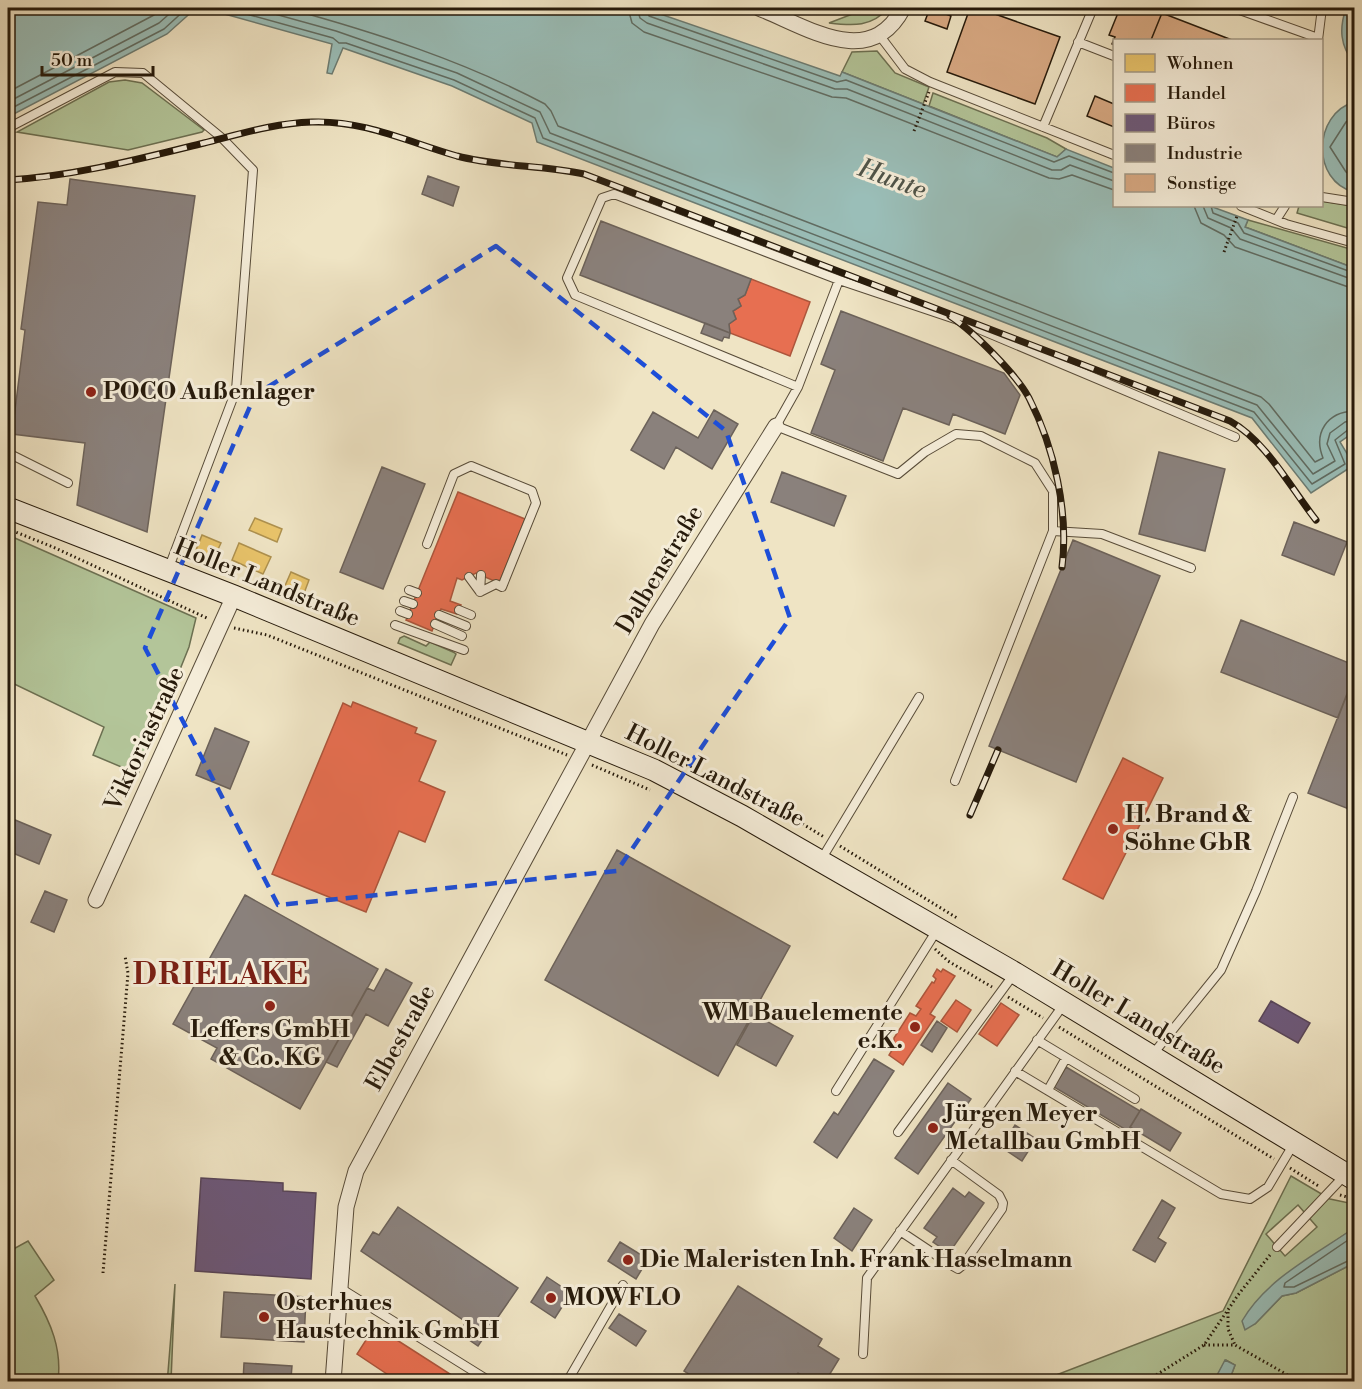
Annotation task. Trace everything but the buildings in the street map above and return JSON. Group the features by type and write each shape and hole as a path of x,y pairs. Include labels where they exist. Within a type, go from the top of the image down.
{"main road":[{"name":"Holler Landstraße","path":"8,508 234,596 584,751 716,802 821,860 933,935 1015,973 1350,1177"}],"street":[{"path":"759,8 849,43 880,36 903,8"},
{"name":"Dalbenstraße","path":"584,751 652,624 776,426"},
{"name":"Viktoriastraße","path":"96,900 234,596"},
{"name":"Elbestraße","path":"333,1382 346,1207 356,1171 584,751"}],"lane":[{"path":"1043,127 1093,8"},
{"path":"1234,8 1318,39 1322,8"},
{"path":"880,36 905,69 921,78 1113,155"},
{"path":"1078,42 1113,56"},
{"path":"8,128 115,72 143,73 222,138 253,170 236,390 168,570"},
{"path":"798,387 575,295 567,278 602,198 614,194 839,280 955,319 1235,437"},
{"path":"1323,197 1354,202"},
{"path":"1244,207 1276,220 1354,243"},
{"path":"1276,220 1284,207"},
{"path":"839,280 798,387 776,426 898,474 925,452 956,434 981,436 1035,464 1053,491 1053,531 955,781"},
{"path":"8,453 68,483"},
{"path":"427,544 454,474 471,466 532,491 536,503 502,587 496,584 480,592"},
{"path":"1053,531 1102,534 1191,568"},
{"path":"480,592 482,575"},
{"path":"469,577 480,592"},
{"path":"480,592 492,580"},
{"path":"409,590 417,593"},
{"path":"404,601 412,604"},
{"path":"459,610 471,615"},
{"path":"439,615 466,626"},
{"path":"395,624 464,650"},
{"path":"435,624 462,636"},
{"path":"821,860 919,697"},
{"path":"1152,1055 1221,970 1256,891 1293,797"},
{"path":"836,1091 933,935"},
{"path":"898,1132 1015,973"},
{"path":"863,1354 867,1278 1065,1003"},
{"path":"1037,1040 1135,1099"},
{"path":"1048,1090 1066,1058"},
{"path":"1016,1071 1221,1194 1250,1199 1268,1187 1293,1144"},
{"path":"900,1231 958,1269 963,1265 1004,1203 999,1195 951,1160"},
{"path":"1277,1247 1350,1177"},
{"path":"567,1382 623,1285"},
{"path":"340,1288 491,1382"},
{"path":"475,1372 476,1382"}],"path":[{"path":"914,132 929,92"},
{"path":"1224,252 1238,216"},
{"path":"8,529 126,580 222,626 267,635 584,751 654,791"},
{"path":"933,935 948,961 1331,1193 1354,1199"},
{"path":"103,1273 128,973 125,956"},
{"path":"1145,1382 1204,1345 1277,1247"},
{"path":"1228,1310 1228,1329 1235,1345"},
{"path":"1204,1345 1235,1345 1300,1382"}],"highlighted area":[{"path":"496,246 726,431 790,618 617,871 278,905 145,648 255,395"}],"green space":[{"path":"868,8 889,8 876,19 862,24 829,23"},
{"path":"877,51 895,73 929,87 923,104 842,72 852,52"},
{"path":"125,80 142,83 204,130 128,150 17,132 109,82"},
{"path":"933,93 1047,138 1066,149 1057,157 929,106"},
{"path":"1323,201 1354,206 1354,230 1297,213 1299,207 1323,207"},
{"path":"1248,220 1354,250 1354,268 1245,227"},
{"path":"8,535 196,618 189,647 138,774 93,755 104,727 8,681"},
{"path":"404,636 426,646 430,642 453,652 456,654 451,665 398,643"},
{"path":"1291,1176 1330,1199 1354,1204 1354,1228 1275,1283 1255,1324 1282,1296 1296,1293 1354,1263 1354,1356 1346,1381 1229,1381 1235,1365 1226,1360 1214,1381 1038,1382 1223,1311","holes":["1298,1205 1317,1227 1285,1256 1266,1234"]},
{"path":"28,1241 54,1280 35,1296 46,1316 57,1347 58,1381 8,1381 8,1252"},
{"path":"175,1284 171,1381 167,1381 168,1372"}],"water":[{"path":"8,8 196,8 167,34 8,117"},
{"name":"Hunte","path":"203,8 643,8 840,76 842,72 1057,157 1066,149 1113,168 1113,207 1213,207 1248,220 1245,227 1354,268 1354,432 1340,442 1354,465 1311,493 1252,418 537,142 532,123 452,86 343,48 332,74 327,73 332,44"},
{"path":"1346,8 1354,8 1354,64 1342,37 1342,23"},
{"path":"1354,102 1354,192 1340,185 1330,175 1324,162 1325,133 1331,120 1340,109"},
{"path":"1354,1228 1354,1263 1296,1293 1282,1296 1255,1324 1245,1330 1242,1321 1264,1293 1292,1269"},
{"path":"1225,1360 1235,1365 1229,1381 1214,1381"}],"railway":[{"path":"8,180 82,171 285,124 312,122 350,124 368,128 473,160 584,174 1230,421 1255,440 1266,452 1316,520"},
{"path":"950,316 1005,366 1023,388 1038,417 1058,480 1063,524 1062,567"},
{"path":"970,815 998,750"}],"place":[{"name":"POCO Außenlager","path":"91,392"},
{"name":"H. Brand & Söhne GbR","path":"1113,829"},
{"name":"Leffers GmbH & Co. KG","path":"270,1006"},
{"name":"WM Bauelemente e.K.","path":"915,1027"},
{"name":"Jürgen Meyer Metallbau GmbH","path":"933,1128"},
{"name":"Die Maleristen Inh. Frank Hasselmann","path":"628,1260"},
{"name":"MOWFLO","path":"551,1298"},
{"name":"Osterhues Haustechnik GmbH","path":"264,1317"}],"district":[{"name":"DRIELAKE","path":"221,975"}]}
